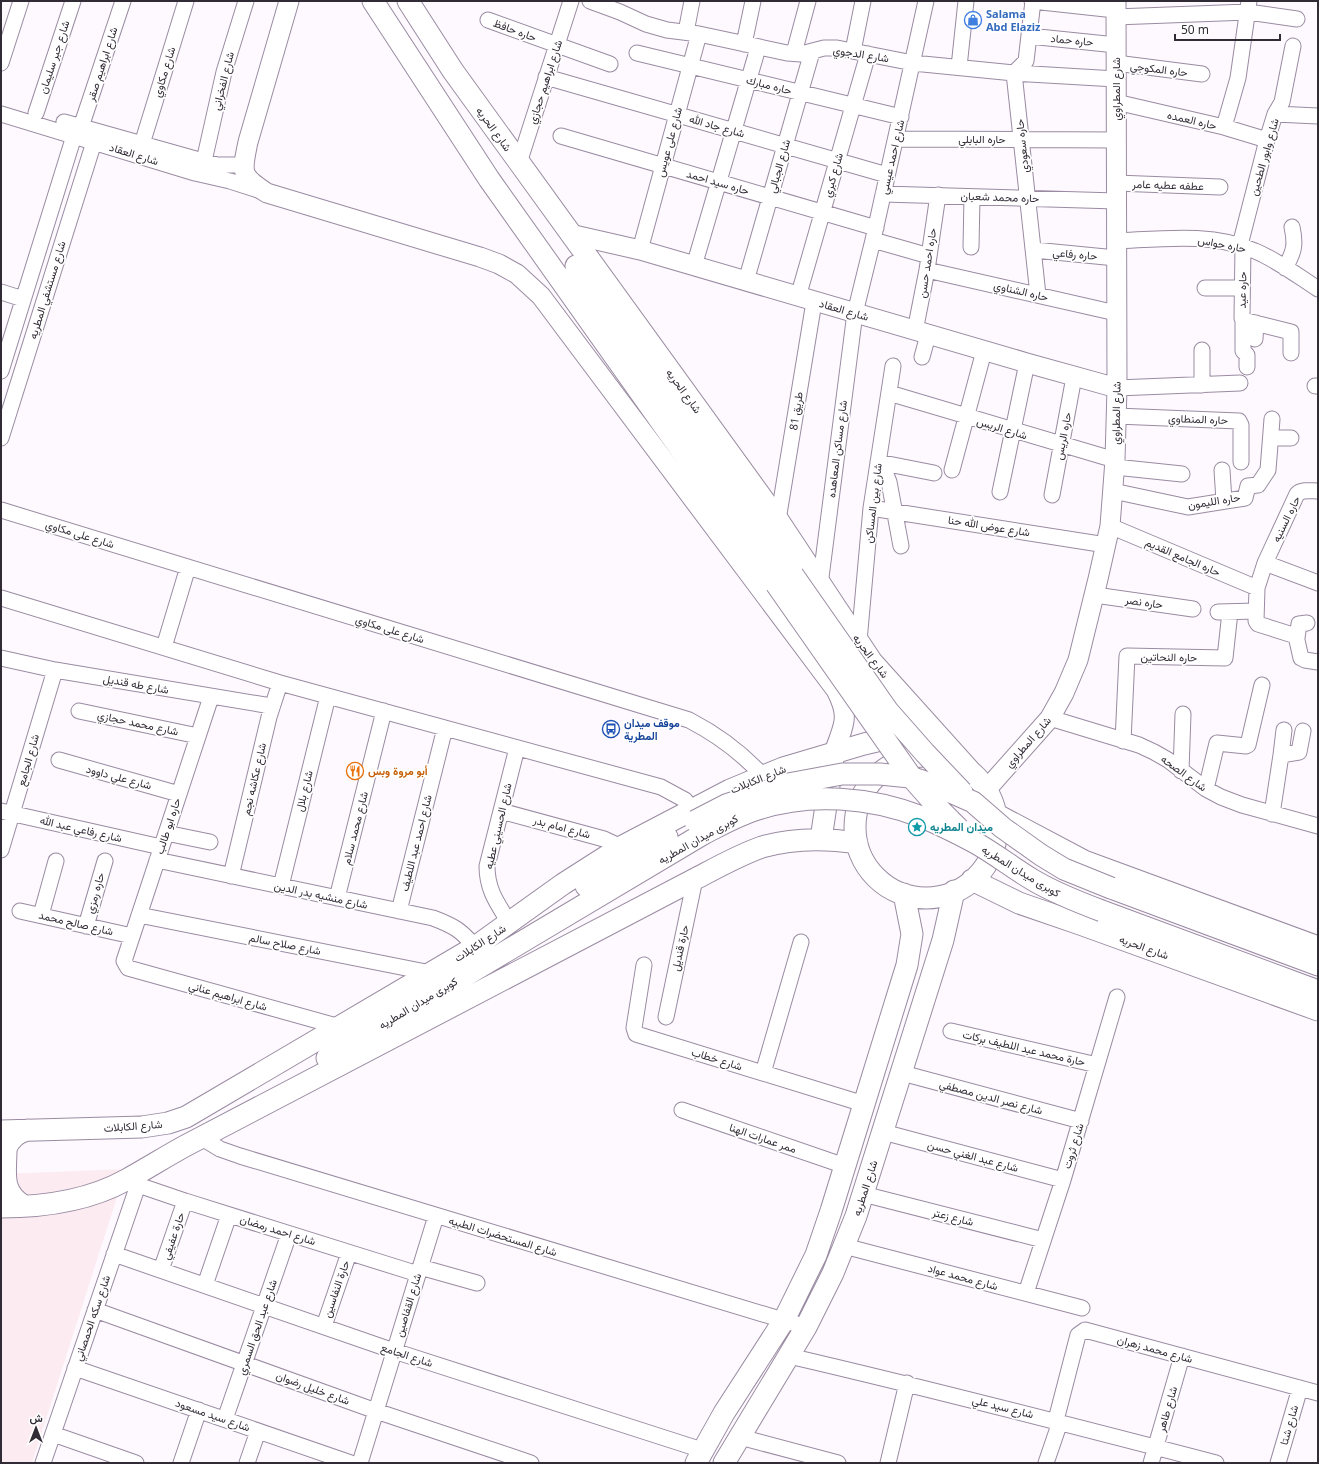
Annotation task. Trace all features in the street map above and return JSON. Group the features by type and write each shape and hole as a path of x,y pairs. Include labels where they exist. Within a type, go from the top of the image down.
{"main road":[{"path":"373,1 489,179 785,579 888,711 934,763 980,796 991,798 996,814 997,825 994,846 986,865 972,880 954,891 942,896 929,897 916,897 904,894 892,889 882,882 874,874 860,854 855,831 857,809 861,798 874,778 892,764 914,757 926,756 948,760 971,772"},
{"name":"شارع الحريه","path":"408,1 453,71 778,520 872,662 971,772 980,796"},
{"path":"453,71 526,195 785,579 912,778 942,812 975,843"},
{"path":"836,690 846,694 852,694 863,690 872,680 872,662"},
{"name":"شارع الكابلات","path":"1,1131 142,1127 155,1126 180,1119 196,1112 475,948 564,884 621,847 697,821 730,790 783,768 885,739 903,737 917,739 931,744 948,760"},
{"path":"821,839 834,753"},
{"name":"كوبرى ميدان المطريه","path":"517,919 570,895 726,805 788,784 842,774 880,774 910,777 937,786 980,796 1002,828 1041,855 1064,868 1111,888 1318,965"},
{"name":"كوبرى ميدان المطريه","path":"229,1124 286,1082 697,821 731,819 758,809 788,802 820,799 845,799 882,806 922,817 975,843 1033,880 1072,900 1318,991"},
{"path":"996,814 1084,861 1318,947"},
{"path":"1,1207 68,1201 132,1183 163,1158 695,879 761,847 786,841 821,839 857,843"},
{"path":"1080,924 1068,908 1068,888 1076,876 1082,872 1095,868 1103,868"},
{"name":"شارع الحريه","path":"972,880 1019,903 1318,1010"},
{"name":"شارع المطريه","path":"724,1463 806,1327 844,1246 863,1194 933,973 943,940 954,891"},
{"path":"699,1457 724,1413 784,1320 816,1255 907,965 912,934 904,894"},
{"path":"907,965 916,961 922,962 927,964 933,973"},
{"path":"24,1206 11,1196 6,1187 6,1149 8,1143 16,1135 28,1130"}],"street":[{"path":"1,62 21,1"},
{"name":"شارع جبر سليمان","path":"36,114 73,1"},
{"name":"شارع ابراهيم صقر","path":"78,132 124,1"},
{"name":"شارع مكاوي","path":"142,144 186,1"},
{"name":"شارع الفخراني","path":"204,161 224,72 246,1"},
{"path":"289,1 248,142 243,166 246,177 251,183 267,193 486,260 518,274 541,296 836,690 842,702 845,716 844,727 834,753"},
{"name":"شارع ابراهيم حجازي","path":"519,163 571,1"},
{"name":"شارع الدجوي","path":"590,1 628,8 646,24 667,30 692,33 751,46 801,54 824,48 837,48 913,63 1014,73 1116,71"},
{"name":"شارع على عويس","path":"640,250 690,66 692,1"},
{"path":"694,266 748,80 753,1"},
{"path":"794,53 808,1"},
{"name":"شارع كبري","path":"806,299 823,212 853,106 861,53 863,1"},
{"name":"شارع احمد عيسي","path":"855,313 888,175 926,1"},
{"path":"959,68 966,1"},
{"path":"1014,73 1026,61 1032,1 1115,9 1249,7 1297,18"},
{"path":"1224,127 1238,78 1249,7"},
{"name":"شارع المطراوي","path":"980,796 1050,718 1064,692 1078,660 1095,595 1110,526 1115,464 1117,388 1115,9"},
{"name":"حاره حافظ","path":"488,20 610,64"},
{"name":"حاره حماد","path":"1029,36 1116,44"},
{"name":"شارع وابور الطحين","path":"1241,246 1267,140 1275,114 1282,102 1293,46"},
{"name":"شارع الجبالي","path":"746,281 812,52"},
{"name":"حاره مبارك","path":"637,53 901,117"},
{"name":"حاره المكوجي","path":"1116,71 1202,74"},
{"name":"حاره سعودي","path":"1014,73 1038,295"},
{"name":"شارع جاد الله","path":"546,77 888,175"},
{"name":"حاره العمده","path":"1116,102 1224,127 1267,140"},
{"name":"شارع العقاد","path":"1,103 36,114 78,132 94,142 267,193"},
{"name":"شارع العقاد","path":"1,114 78,132 142,144 217,166 243,166"},
{"path":"1275,114 1318,116"},
{"name":"شارع مستشفي المطريه","path":"1,371 5,347 23,299 78,132"},
{"name":"حاره سيد احمد","path":"561,136 823,212 874,234"},
{"name":"حاره البابلي","path":"896,138 1116,140"},
{"name":"شارع مستشفي المطريه","path":"1,438 94,142"},
{"name":"عطفه عطيه عامر","path":"1116,192 1220,187"},
{"name":"حاره محمد شعبان","path":"883,194 1028,198 1116,192"},
{"name":"حاره احمد حسن","path":"922,358 922,333 928,263 938,195"},
{"path":"971,247 972,197"},
{"path":"1285,268 1292,256 1295,241 1292,227"},
{"name":"شارع العقاد","path":"570,234 640,250 1074,377 1117,388"},
{"name":"حاره الشناوي","path":"874,234 928,263 1038,295 1116,313"},
{"name":"حاره حواس","path":"1116,249 1196,238 1241,246 1256,251 1316,286"},
{"name":"حاره عيد","path":"1241,246 1242,318 1250,322 1291,332 1291,353"},
{"name":"حاره رفاعي","path":"1034,250 1116,249"},
{"path":"1205,288 1242,288"},
{"path":"1,292 23,299"},
{"name":"طريق 81","path":"778,520 806,299"},
{"name":"شارع مساكن المعاهده","path":"820,585 855,313"},
{"path":"1247,367 1247,355 1243,352 1250,322"},
{"name":"حاره عيد","path":"1250,322 1256,339"},
{"path":"952,470 984,350"},
{"path":"1202,350 1202,385"},
{"path":"1000,492 1014,431 1027,363"},
{"name":"شارع بين المساكن","path":"859,641 871,508 893,366"},
{"name":"حاره الريس","path":"1052,495 1074,377"},
{"path":"1117,388 1240,383"},
{"name":"شارع الريس","path":"889,394 1061,445 1115,464 1182,474"},
{"name":"حاره المنطاوي","path":"1116,416 1239,421 1241,425 1241,462"},
{"name":"حاره الليمون","path":"1113,491 1188,507 1245,498 1248,486 1259,484 1268,472 1272,419"},
{"path":"1271,438 1291,438"},
{"path":"878,463 934,473"},
{"path":"878,463 885,472 889,482 901,546"},
{"path":"1222,470 1224,501"},
{"name":"حاره السنيه","path":"1265,563 1297,494 1303,491 1318,491"},
{"name":"شارع عوض الله حنا","path":"871,508 1106,545"},
{"name":"شارع على مكاوي","path":"1,510 689,720 715,734 734,747 763,776"},
{"name":"حاره الجامع القديم","path":"1110,526 1257,588"},
{"path":"1297,638 1294,635 1258,624 1256,621 1257,588 1265,563 1318,583"},
{"path":"164,648 188,567"},
{"name":"حاره نصر","path":"1095,595 1193,609"},
{"path":"1,598 280,683 661,787 685,800 697,821"},
{"name":"حاره النحاتين","path":"1123,741 1127,656 1225,658 1224,612 1256,611"},
{"path":"1307,623 1299,624 1297,638 1301,658 1318,662"},
{"name":"شارع طه قنديل","path":"1,658 55,670 271,706"},
{"name":"شارع الجامع","path":"1,850 7,812 55,670"},
{"name":"شارع عكاشه نجم","path":"231,876 271,706 280,683"},
{"path":"1206,789 1217,743 1248,745 1262,685"},
{"name":"شارع بلال","path":"281,886 328,696"},
{"name":"حاره ابو طالب","path":"125,956 211,697"},
{"name":"شارع محمد حجازي","path":"79,711 198,736"},
{"name":"شارع محمد سلام","path":"337,898 384,711"},
{"path":"1181,771 1183,714"},
{"name":"شارع الصحه","path":"1050,718 1139,745 1168,760 1206,789 1221,797 1272,814 1318,826"},
{"name":"شارع احمد عبد اللطيف","path":"399,911 445,728"},
{"path":"1272,814 1284,730"},
{"path":"1281,756 1299,752 1303,731"},
{"name":"شارع الحسيني عطيه","path":"517,919 493,895 487,879 487,866 518,748"},
{"name":"شارع علي داوود","path":"59,760 179,794"},
{"name":"شارع امام بدر","path":"501,811 604,839 621,847"},
{"name":"شارع رفاعي عبد الله","path":"7,812 161,847"},
{"path":"161,847 210,842"},
{"name":"شارع منشيه بدر الدين","path":"161,847 231,876 433,918 451,925 463,933 475,948"},
{"path":"41,915 56,861"},
{"name":"حاره رمزي","path":"86,926 105,861"},
{"name":"حارة قنديل","path":"666,1017 695,879"},
{"name":"شارع صالح محمد","path":"20,911 132,936"},
{"name":"شارع صلاح سالم","path":"139,915 431,974"},
{"path":"763,1073 801,942"},
{"name":"شارع ابراهيم عناني","path":"125,956 124,961 128,968 340,1027"},
{"name":"شارع خطاب","path":"644,965 634,1026 634,1032 636,1034 864,1104"},
{"name":"شارع ثروت","path":"1026,1293 1063,1180 1117,997"},
{"name":"حارة محمد عبد اللطيف بركات","path":"952,1031 1097,1065"},
{"name":"شارع نصر الدين مصطفي","path":"902,1073 1081,1121"},
{"name":"ممر عمارات الهنا","path":"682,1110 845,1166"},
{"name":"شارع عبد الغني حسن","path":"883,1132 1063,1180"},
{"name":"شارع المستحضرات الطبيه","path":"202,1138 220,1149 240,1156 806,1327"},
{"name":"شارع احمد رمضان","path":"132,1183 185,1202 349,1253 477,1283"},
{"name":"شارع سكه الحمصاني","path":"43,1463 114,1254 132,1183"},
{"name":"شارع زعتر","path":"863,1194 1043,1240"},
{"name":"حارة عفيفي","path":"161,1270 185,1202"},
{"path":"205,1285 229,1215"},
{"name":"شارع القفاصين","path":"360,1463 436,1216"},
{"name":"شارع عبد الحق السمري","path":"225,1419 289,1234"},
{"name":"شارع محمد عواد","path":"844,1246 1082,1308"},
{"name":"حارة النفاسين","path":"324,1326 349,1253"},
{"name":"شارع الجامع","path":"114,1254 699,1457"},
{"name":"شارع خليل رضوان","path":"95,1310 376,1411 531,1463"},
{"name":"شارع محمد زهران","path":"1058,1421 1078,1336 1085,1330 1318,1393"},
{"name":"شارع سيد علي","path":"789,1356 908,1383 1216,1463"},
{"name":"شارع طاهر","path":"1151,1463 1182,1356"},
{"name":"شارع سيد مسعود","path":"75,1368 258,1431 316,1457 351,1463"},
{"path":"888,1463 908,1383"},
{"name":"شارع شتا","path":"1278,1463 1300,1388"},
{"path":"182,1463 199,1410"},
{"path":"1046,1463 1058,1421"},
{"path":"247,1463 258,1431"},
{"path":"53,1434 136,1463"},
{"path":"740,1437 838,1463"}],"shaded area":[{"path":"126,1169 32,1463 1,1463 1,1174"}],"place":[{"name":"Salama Abd Elaziz","path":"973,20"},
{"name":"موقف ميدان المطرية","path":"611,729"},
{"name":"أبو مروة وبس","path":"355,771"},
{"name":"ميدان المطريه","path":"917,827"}]}
